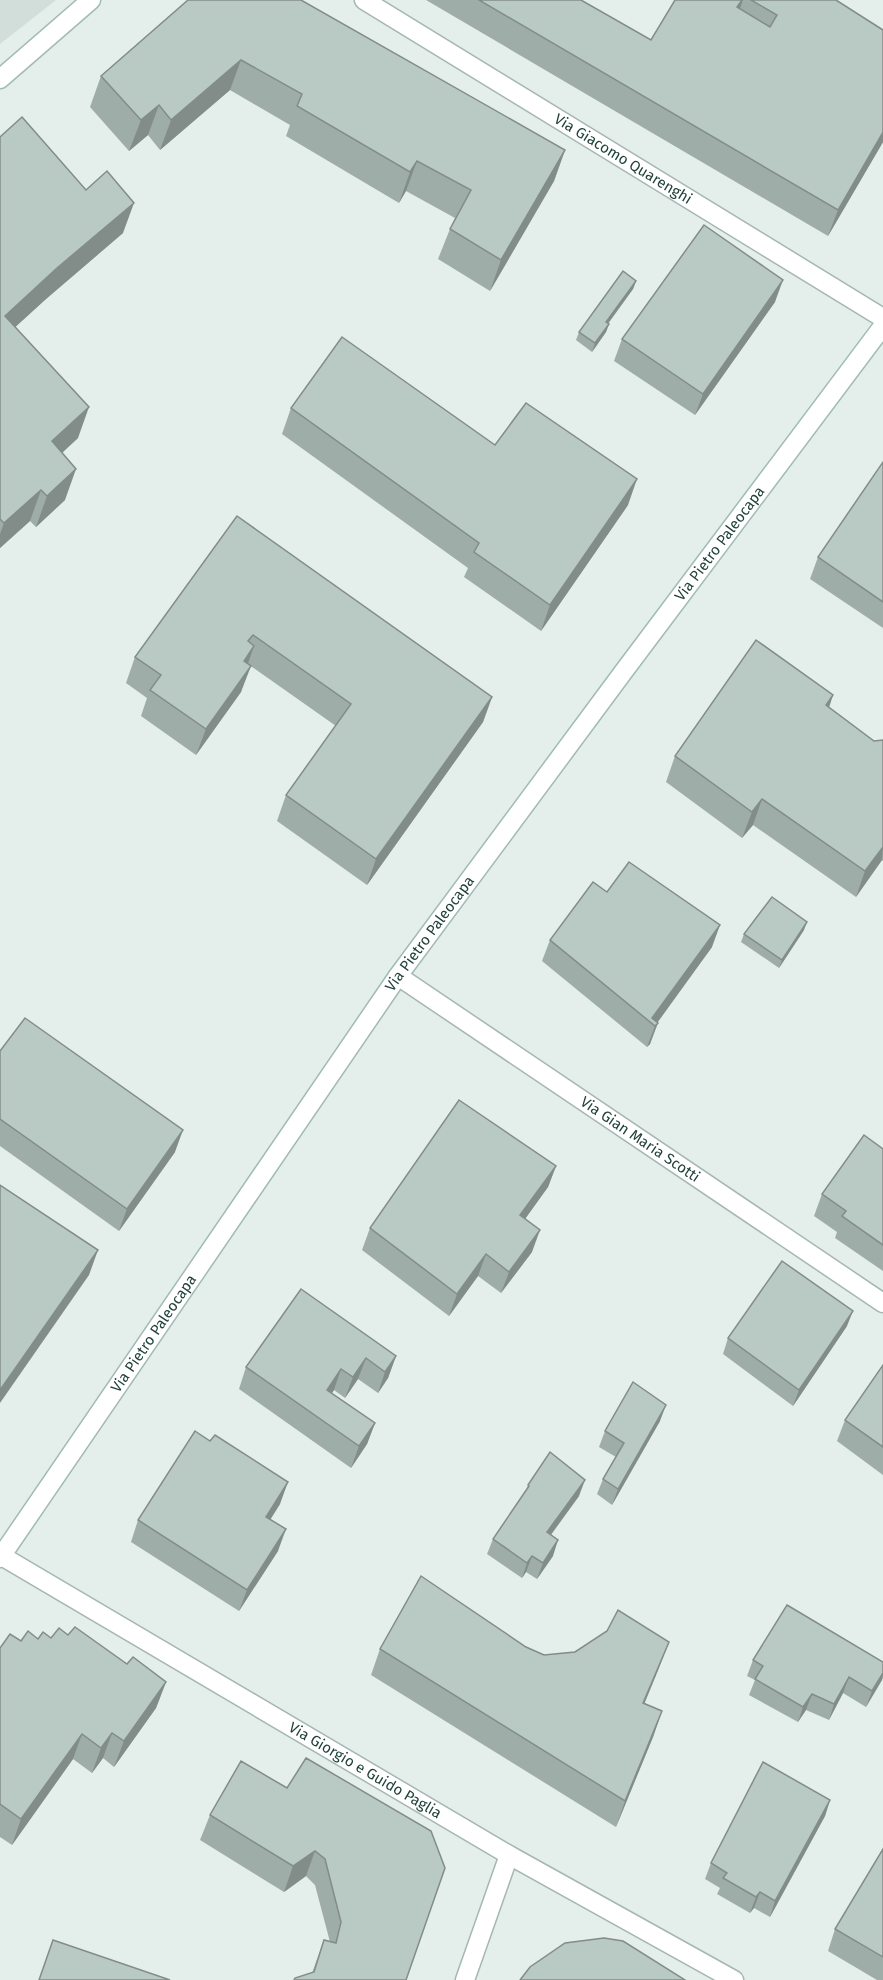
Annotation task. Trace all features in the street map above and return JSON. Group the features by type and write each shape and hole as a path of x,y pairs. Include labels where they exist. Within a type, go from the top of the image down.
{"street":[{"path":"0,79 91,0"},
{"name":"Via Giacomo Quarenghi","path":"364,0 883,318"},
{"name":"Via Pietro Paleocapa","path":"1,1556 398,976 883,326"},
{"name":"Via Gian Maria Scotti","path":"398,976 883,1303"},
{"name":"Via Giorgio e Guido Paglia","path":"1,1556 509,1855 734,1980"},
{"path":"465,1980 509,1855"}],"shaded area":[{"path":"0,0 56,0 0,44"}],"building":[{"path":"188,0 301,0 565,150 501,260 450,229 471,190 417,161 410,172 297,106 302,94 241,60 171,120 159,105 141,120 101,76"},
{"path":"479,0 581,0 651,40 675,0 742,0 737,7 770,27 777,15 751,0 836,0 883,30 883,132 838,210"},
{"path":"22,117 86,190 107,171 134,203 57,268 5,316 89,407 52,441 76,469 47,496 41,490 4,523 0,519 0,137"},
{"path":"704,225 783,280 703,394 622,339"},
{"path":"623,271 636,281 606,322 609,324 595,343 579,332"},
{"path":"342,337 495,445 526,403 637,479 550,605 474,552 479,543 291,408"},
{"path":"883,462 883,602 818,557"},
{"path":"237,516 492,697 376,859 286,795 351,704 253,635 248,641 254,646 244,661 251,666 206,729 150,690 161,675 135,657"},
{"path":"756,640 833,695 826,705 874,741 883,740 883,847 865,871 762,799 752,812 675,756"},
{"path":"629,862 720,925 652,1018 658,1023 655,1026 550,940 593,882 607,892"},
{"path":"772,897 807,922 782,960 744,934"},
{"path":"25,1018 183,1130 127,1209 0,1119 0,1051"},
{"path":"459,1100 556,1166 520,1215 540,1230 509,1272 486,1254 457,1294 370,1228"},
{"path":"864,1135 883,1149 883,1245 842,1216 846,1211 822,1194"},
{"path":"0,1185 98,1250 0,1390"},
{"path":"782,1261 853,1311 799,1390 728,1338"},
{"path":"301,1289 396,1356 385,1372 366,1358 353,1377 341,1369 327,1390 375,1423 359,1446 246,1367"},
{"path":"883,1365 883,1447 845,1420"},
{"path":"633,1382 666,1405 618,1489 603,1479 624,1443 605,1431"},
{"path":"195,1431 210,1441 215,1435 288,1482 266,1517 286,1529 247,1590 138,1520"},
{"path":"550,1452 585,1480 547,1532 558,1540 543,1563 532,1556 527,1563 493,1539"},
{"path":"421,1576 526,1647 544,1655 575,1652 607,1631 618,1610 669,1642 643,1703 662,1711 625,1801 380,1649"},
{"path":"787,1605 883,1662 883,1673 872,1691 849,1677 834,1704 812,1694 803,1707 755,1679 763,1666 753,1660"},
{"path":"75,1627 127,1664 133,1657 166,1682 124,1741 112,1733 101,1748 82,1734 21,1819 0,1804 0,1648 10,1634 21,1641 28,1631 38,1639 43,1632 51,1638 59,1628 68,1635"},
{"path":"306,1758 431,1831 445,1868 406,1980 294,1980 314,1972 324,1940 336,1943 341,1922 325,1859 315,1851 293,1866 210,1815 241,1761 287,1788"},
{"path":"763,1762 830,1800 775,1901 760,1892 756,1897 723,1878 727,1873 711,1863"},
{"path":"883,1849 883,1957 835,1929"},
{"path":"604,1938 623,1941 685,1980 520,1980 530,1967 565,1943"},
{"path":"53,1940 170,1980 39,1980"}]}
